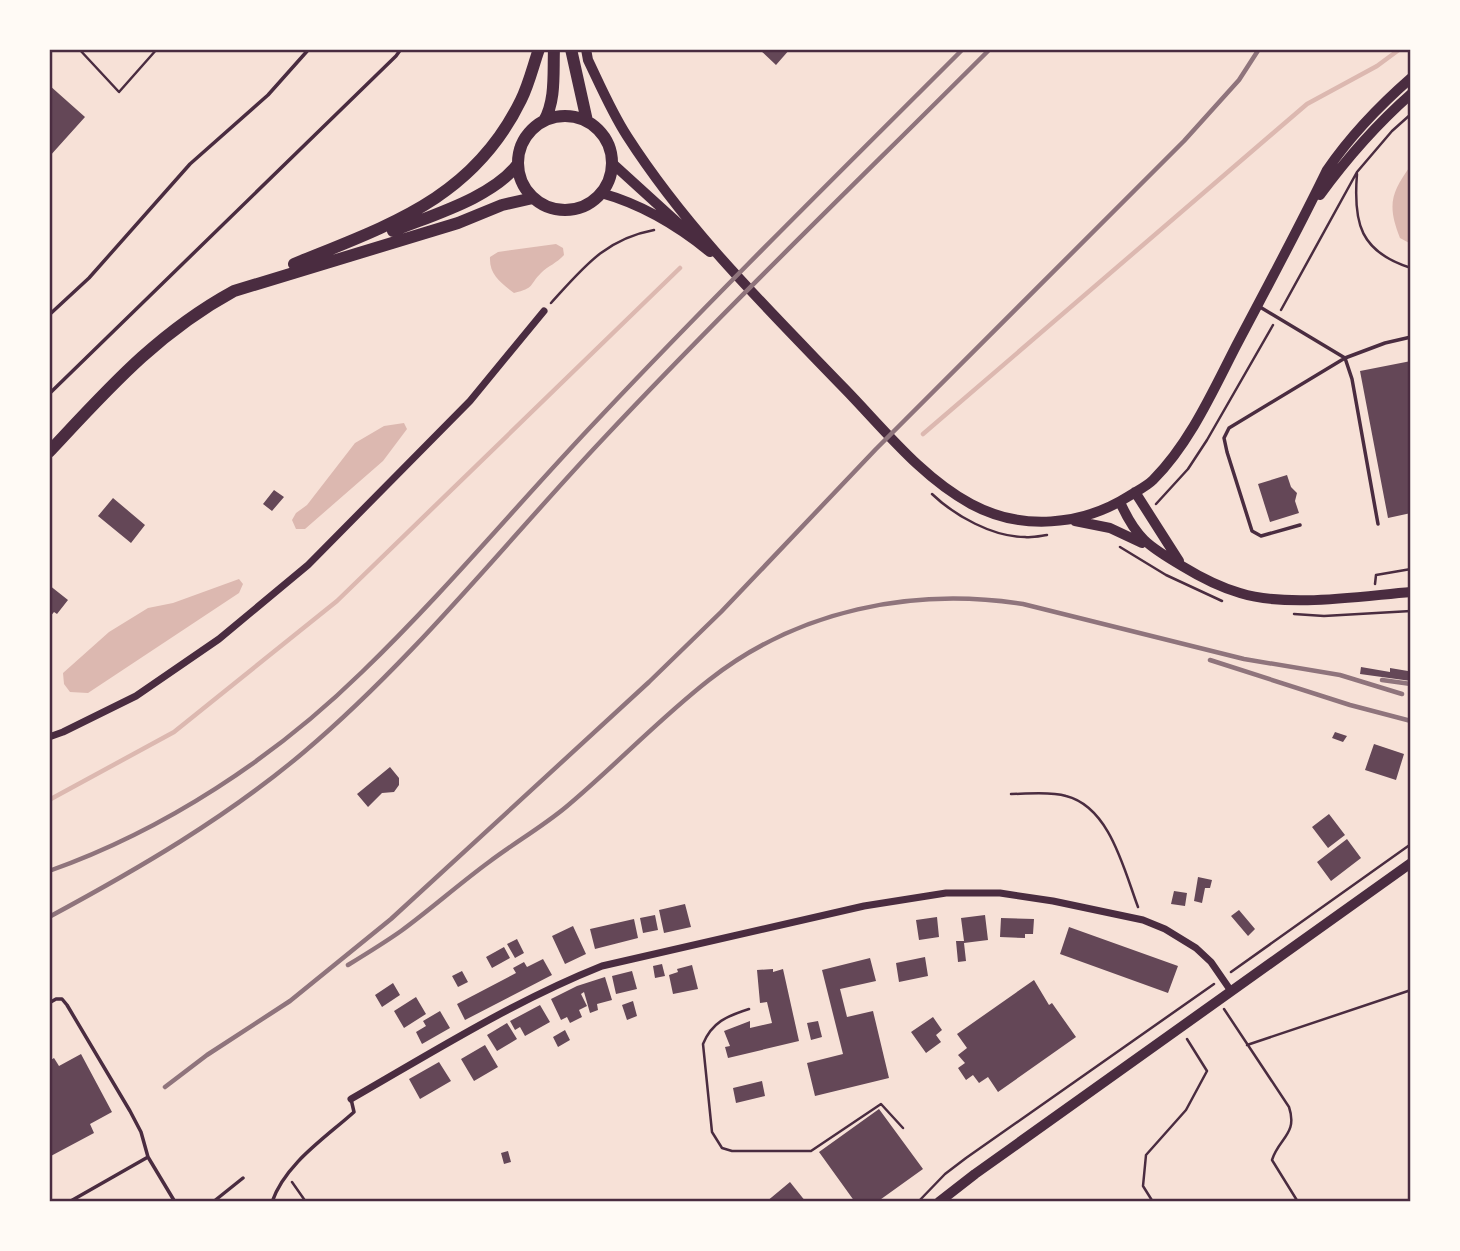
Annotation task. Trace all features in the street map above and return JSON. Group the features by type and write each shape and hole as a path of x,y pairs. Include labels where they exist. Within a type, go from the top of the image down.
{"main road":[{"path":"49,452 149,349 204,307 234,291 390,225 457,184 486,155 506,127 522,97 538,49"},
{"path":"544,121 575,117 598,129 606,140 612,163 609,179 601,193 585,206 558,209 542,204 533,198 524,185 518,164 523,142 549,113 553,94 554,49"},
{"path":"571,49 587,121"},
{"path":"586,49 588,60 625,134 661,186 720,260 905,451 941,484 972,504 1000,516 1035,522 1094,514 1120,502 1153,480 1180,447 1212,393 1327,170 1350,137 1380,105 1411,78"},
{"path":"1306,214 1359,147 1388,114 1411,94"},
{"path":"612,163 720,260"},
{"path":"284,269 455,207 495,184 518,164"},
{"path":"601,193 648,210 698,242"},
{"path":"234,291 458,223 502,205 533,198"},
{"path":"1135,492 1183,566"},
{"path":"1120,502 1139,536 1150,547"},
{"path":"1069,519 1110,528 1150,547 1208,581 1242,594 1320,599 1411,592"},
{"path":"939,1202 1411,863"}],"street":[{"path":"49,737 136,696 219,639 308,565 470,401 544,311"},
{"path":"351,1099 456,1038 563,982 602,966 864,906 946,893 1000,893 1143,920 1165,929 1196,948 1211,962 1231,991"}],"lane":[{"path":"49,315 89,278 190,164 268,95 309,49"},
{"path":"49,394 396,57 401,49"},
{"path":"1258,306 1345,358 1352,379 1378,524"},
{"path":"1300,525 1261,536 1252,531 1224,438 1229,428 1345,358 1385,343 1411,337"},
{"path":"49,1003 62,999 67,1005 141,1132 148,1157 175,1202"},
{"path":"272,1202 277,1188 288,1172 354,1112 351,1099"},
{"path":"69,1202 148,1157"},
{"path":"213,1202 243,1178"}],"path":[{"path":"79,49 119,93 157,49"},
{"path":"1359,147 1354,205 1367,243 1394,262 1411,268"},
{"path":"544,311 589,262 606,248 629,235 664,229"},
{"path":"1155,492 1160,497"},
{"path":"1374,595 1376,575 1411,569"},
{"path":"1011,794 1065,795 1087,804 1107,827 1143,920"},
{"path":"918,1202 945,1174 966,1158 1411,844"},
{"path":"1247,1045 1411,990"},
{"path":"1218,1000 1289,1107 1293,1119 1290,1131 1275,1150 1272,1160 1298,1202"},
{"path":"749,1009 718,1021 708,1032 703,1044 710,1121 716,1140 722,1148 732,1152 811,1151 881,1104 903,1128"},
{"path":"1153,1202 1143,1186 1146,1154 1186,1110 1207,1071 1181,1027"},
{"path":"288,1172 293,1185 306,1202"},
{"path":"1408,1202 1411,1198"}],"shaded area":[{"path":"1411,165 1411,244 1400,238 1392,208 1395,192"},
{"path":"556,244 563,248 564,255 525,289 514,293 494,274 490,257 498,252"},
{"path":"404,423 407,429 383,461 305,529 296,529 292,520 296,513 307,505 355,443 384,426"},
{"path":"239,579 243,584 239,593 88,693 70,692 64,684 63,673 109,632 148,608 173,603"}],"building":[{"path":"759,49 790,49 776,65"},
{"path":"49,85 85,117 49,157"},
{"path":"1411,361 1411,513 1388,518 1360,371"},
{"path":"1287,475 1291,487 1297,493 1295,501 1299,513 1270,522 1258,484"},
{"path":"274,490 284,497 272,511 263,504"},
{"path":"113,498 145,525 131,543 98,516"},
{"path":"49,585 68,600 57,614 54,612 49,618"},
{"path":"1409,664 1411,681 1360,674 1361,667 1390,672 1390,668 1408,671"},
{"path":"1335,732 1347,736 1343,742 1332,738"},
{"path":"1374,744 1404,754 1396,780 1365,770"},
{"path":"390,767 399,778 399,785 394,792 382,793 368,807 357,794"},
{"path":"1329,814 1345,835 1328,848 1312,827"},
{"path":"1347,839 1361,858 1331,881 1317,862"},
{"path":"1198,877 1212,880 1210,888 1205,888 1202,903 1194,901"},
{"path":"1174,891 1187,893 1185,906 1171,904"},
{"path":"685,904 691,927 664,933 659,910"},
{"path":"1239,910 1255,929 1248,936 1231,916"},
{"path":"655,915 658,930 643,933 640,918"},
{"path":"985,915 988,940 964,943 966,961 958,962 956,941 964,941 961,918"},
{"path":"937,917 939,937 919,940 916,920"},
{"path":"1001,918 1034,919 1033,934 1025,934 1025,938 1000,937"},
{"path":"634,919 638,938 595,949 590,929"},
{"path":"573,926 586,954 565,964 552,936"},
{"path":"1069,927 1178,966 1168,993 1060,954"},
{"path":"517,939 524,953 515,958 507,944"},
{"path":"504,947 510,958 492,968 486,957"},
{"path":"925,957 928,976 899,982 896,963"},
{"path":"870,958 876,981 840,989 847,1017 873,1011 889,1078 815,1096 807,1063 843,1054 822,970"},
{"path":"543,959 552,975 465,1020 457,1004 516,973 513,968 524,962 527,967"},
{"path":"662,964 665,976 655,978 653,966"},
{"path":"692,965 698,989 673,994 669,975 678,972 677,969"},
{"path":"773,969 773,972 783,969 799,1041 728,1058 725,1047 730,1046 724,1031 750,1021 750,1028 772,1023 767,1002 760,1003 757,970"},
{"path":"462,971 468,982 458,987 452,976"},
{"path":"632,971 637,989 616,994 612,976"},
{"path":"605,977 612,1000 597,1004 598,1010 590,1013 584,992 581,994 587,1006 579,1010 582,1017 570,1023 567,1017 561,1020 551,999 577,986"},
{"path":"1034,980 1049,1005 1052,1003 1076,1037 998,1092 988,1077 979,1083 973,1075 966,1080 958,1068 965,1063 958,1055 967,1048 957,1034"},
{"path":"393,983 400,995 382,1007 375,995"},
{"path":"416,997 426,1014 404,1028 394,1011"},
{"path":"633,1001 637,1016 627,1020 622,1005"},
{"path":"540,1005 550,1022 525,1036 520,1027 515,1030 510,1021"},
{"path":"440,1011 450,1028 422,1044 416,1032 426,1026 423,1021"},
{"path":"933,1017 942,1030 936,1035 941,1042 926,1053 911,1032"},
{"path":"818,1021 822,1037 811,1040 807,1023"},
{"path":"507,1023 517,1039 497,1051 487,1035"},
{"path":"565,1030 570,1040 558,1047 553,1037"},
{"path":"485,1045 498,1067 474,1081 461,1059"},
{"path":"81,1054 112,1112 90,1124 94,1133 49,1157 49,1061 54,1058 59,1066"},
{"path":"439,1062 451,1081 420,1099 409,1079"},
{"path":"762,1081 765,1096 736,1103 733,1088"},
{"path":"879,1109 923,1169 877,1202 855,1202 819,1152"},
{"path":"508,1151 511,1162 504,1164 501,1153"},
{"path":"790,1182 806,1202 766,1202"}],"waterway":[{"path":"923,434 1307,104 1377,66 1400,49"},
{"path":"49,800 174,732 337,601 680,268"}],"railway":[{"path":"49,871 134,835 176,813 255,762 328,704 423,610 689,324 963,49"},
{"path":"49,917 213,821 304,752 344,716 421,640 650,389 990,49"},
{"path":"165,1087 207,1055 290,1001 391,919 649,682 721,612 876,449 1184,141 1239,80 1259,49"},
{"path":"348,965 401,931 489,862 557,814 672,711 743,656 780,636 858,609 898,602 940,599 1023,604 1244,659 1340,675 1402,694"},
{"path":"1210,660 1350,705 1411,721"},
{"path":"1382,680 1411,684"}]}
